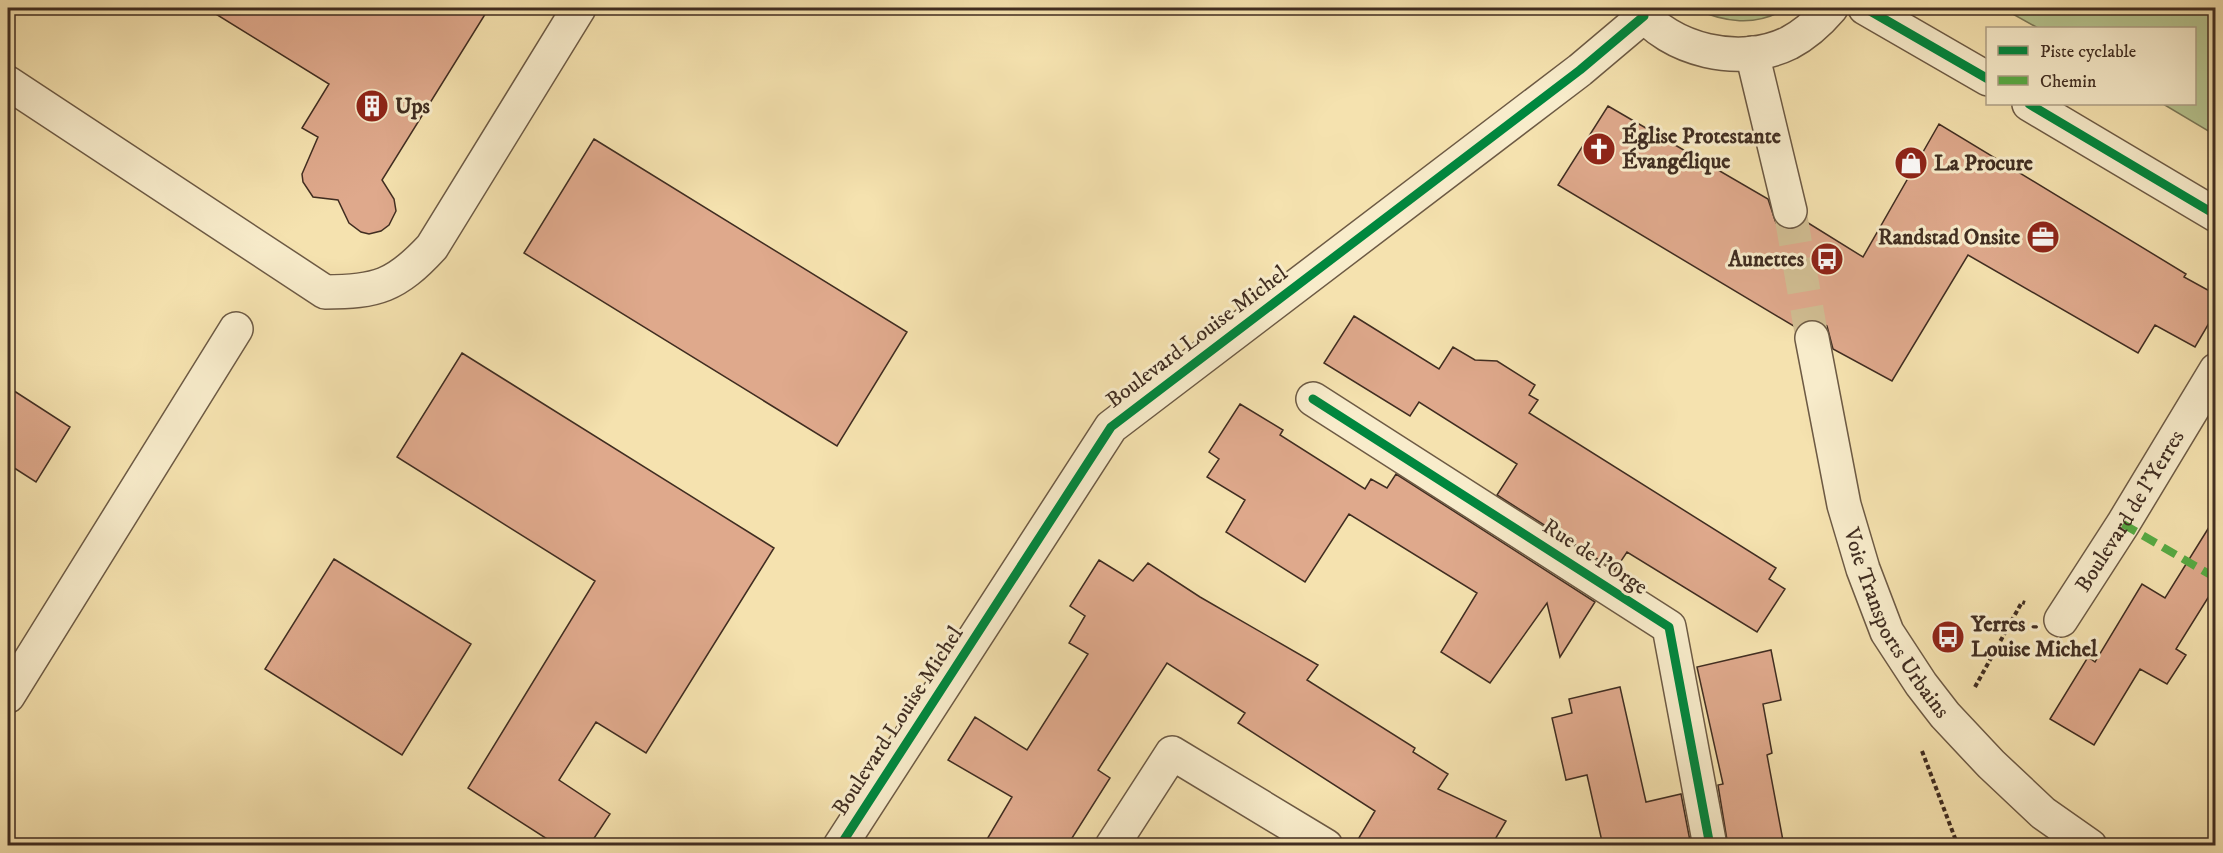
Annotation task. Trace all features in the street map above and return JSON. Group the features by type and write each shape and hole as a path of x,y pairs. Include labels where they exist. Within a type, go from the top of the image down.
{"street":[{"path":"8,83 325,292 357,292 388,285 412,268 432,247 579,8"},
{"path":"1641,12 1676,40 1713,53 1752,53 1787,44 1818,23 1831,8"},
{"path":"1865,8 1986,77"},
{"name":"Boulevard Louise Michel","path":"840,846 1112,427 1580,70 1641,12"},
{"path":"1752,53 1790,211"},
{"path":"2031,105 2216,215"},
{"path":"8,696 236,329"},
{"name":"Voie Transports Urbains","path":"1812,338 1844,505 1863,569 1887,632 1921,684 1945,715 1991,764 2043,813 2090,846"},
{"name":"Boulevard de l'Yerres","path":"2061,620 2123,524 2216,370"},
{"name":"Rue de l'Orge","path":"1313,399 1669,627 1710,846"},
{"path":"1112,846 1172,753 1326,846"}],"path":[{"path":"1958,846 1917,739 1973,691 2022,602 2061,620"},
{"path":"1951,846 1956,838"}],"green space":[{"path":"1692,8 1787,8 1763,18 1739,21 1716,17"},
{"path":"2002,8 2215,8 2215,135 2165,105 2196,105 2196,27 2036,27"}],"building":[{"name":"Ups","path":"206,8 489,8 382,180 394,199 396,211 389,225 381,231 369,234 361,232 349,223 338,200 313,197 303,182 302,174 318,137 302,128 329,84"},
{"path":"1608,106 1768,199 1776,223 1784,229 1795,229 1805,221 1863,257 1939,124 2186,274 2184,277 2215,294 2215,313 2195,347 2155,325 2138,353 1968,255 1892,381 1833,349 1827,326 1819,321 1808,320 1800,323 1797,328 1558,185"},
{"path":"594,139 907,332 837,446 524,253"},
{"path":"1354,316 1439,369 1453,347 1475,360 1497,361 1535,385 1529,395 1538,400 1529,413 1776,568 1769,579 1785,589 1757,632 1627,552 1615,570 1497,495 1517,464 1419,402 1410,416 1324,363"},
{"path":"462,353 774,548 646,753 596,722 559,780 610,814 589,846 558,846 468,788 595,581 397,457"},
{"path":"8,387 70,427 36,482 8,464"},
{"path":"1240,404 1283,430 1280,435 1365,489 1371,479 1387,488 1396,474 1595,602 1560,657 1547,603 1490,683 1441,652 1477,593 1349,514 1305,582 1226,532 1245,500 1207,477 1219,459 1209,452"},
{"path":"2216,516 2216,585 2176,649 2186,655 2167,684 2140,669 2094,745 2050,719 2088,657 2095,662 2142,584 2165,598"},
{"path":"334,559 471,644 402,755 265,669"},
{"path":"1099,560 1133,581 1148,563 1200,597 1318,665 1307,680 1415,748 1413,752 1448,774 1438,789 1506,821 1491,846 1354,846 1375,811 1238,723 1245,713 1167,663 1098,770 1110,778 1067,846 983,846 1012,797 948,760 975,717 1027,750 1088,654 1069,643 1085,616 1070,606"},
{"path":"1771,650 1781,700 1763,704 1772,753 1767,755 1784,846 1728,846 1718,785 1723,784 1697,667"},
{"path":"1620,687 1646,802 1681,794 1691,846 1603,846 1587,775 1566,780 1552,718 1572,713 1569,699"}],"tunnel":[{"path":"1790,211 1812,338"}],"marked path":[{"path":"2123,524 2216,578"}],"cycle path":[{"path":"1865,8 1986,78"},
{"path":"840,846 1111,427 1580,70 1644,16"},
{"path":"2031,105 2216,215"},
{"path":"1313,399 1669,627 1710,846"}],"place":[{"name":"Ups","path":"372,106"},
{"name":"Église Protestante Évangélique","path":"1599,149"},
{"name":"La Procure","path":"1911,163"},
{"name":"Randstad Onsite","path":"2043,237"},
{"name":"Aunettes","path":"1827,259"},
{"name":"Yerres - Louise Michel","path":"1948,637"}]}
